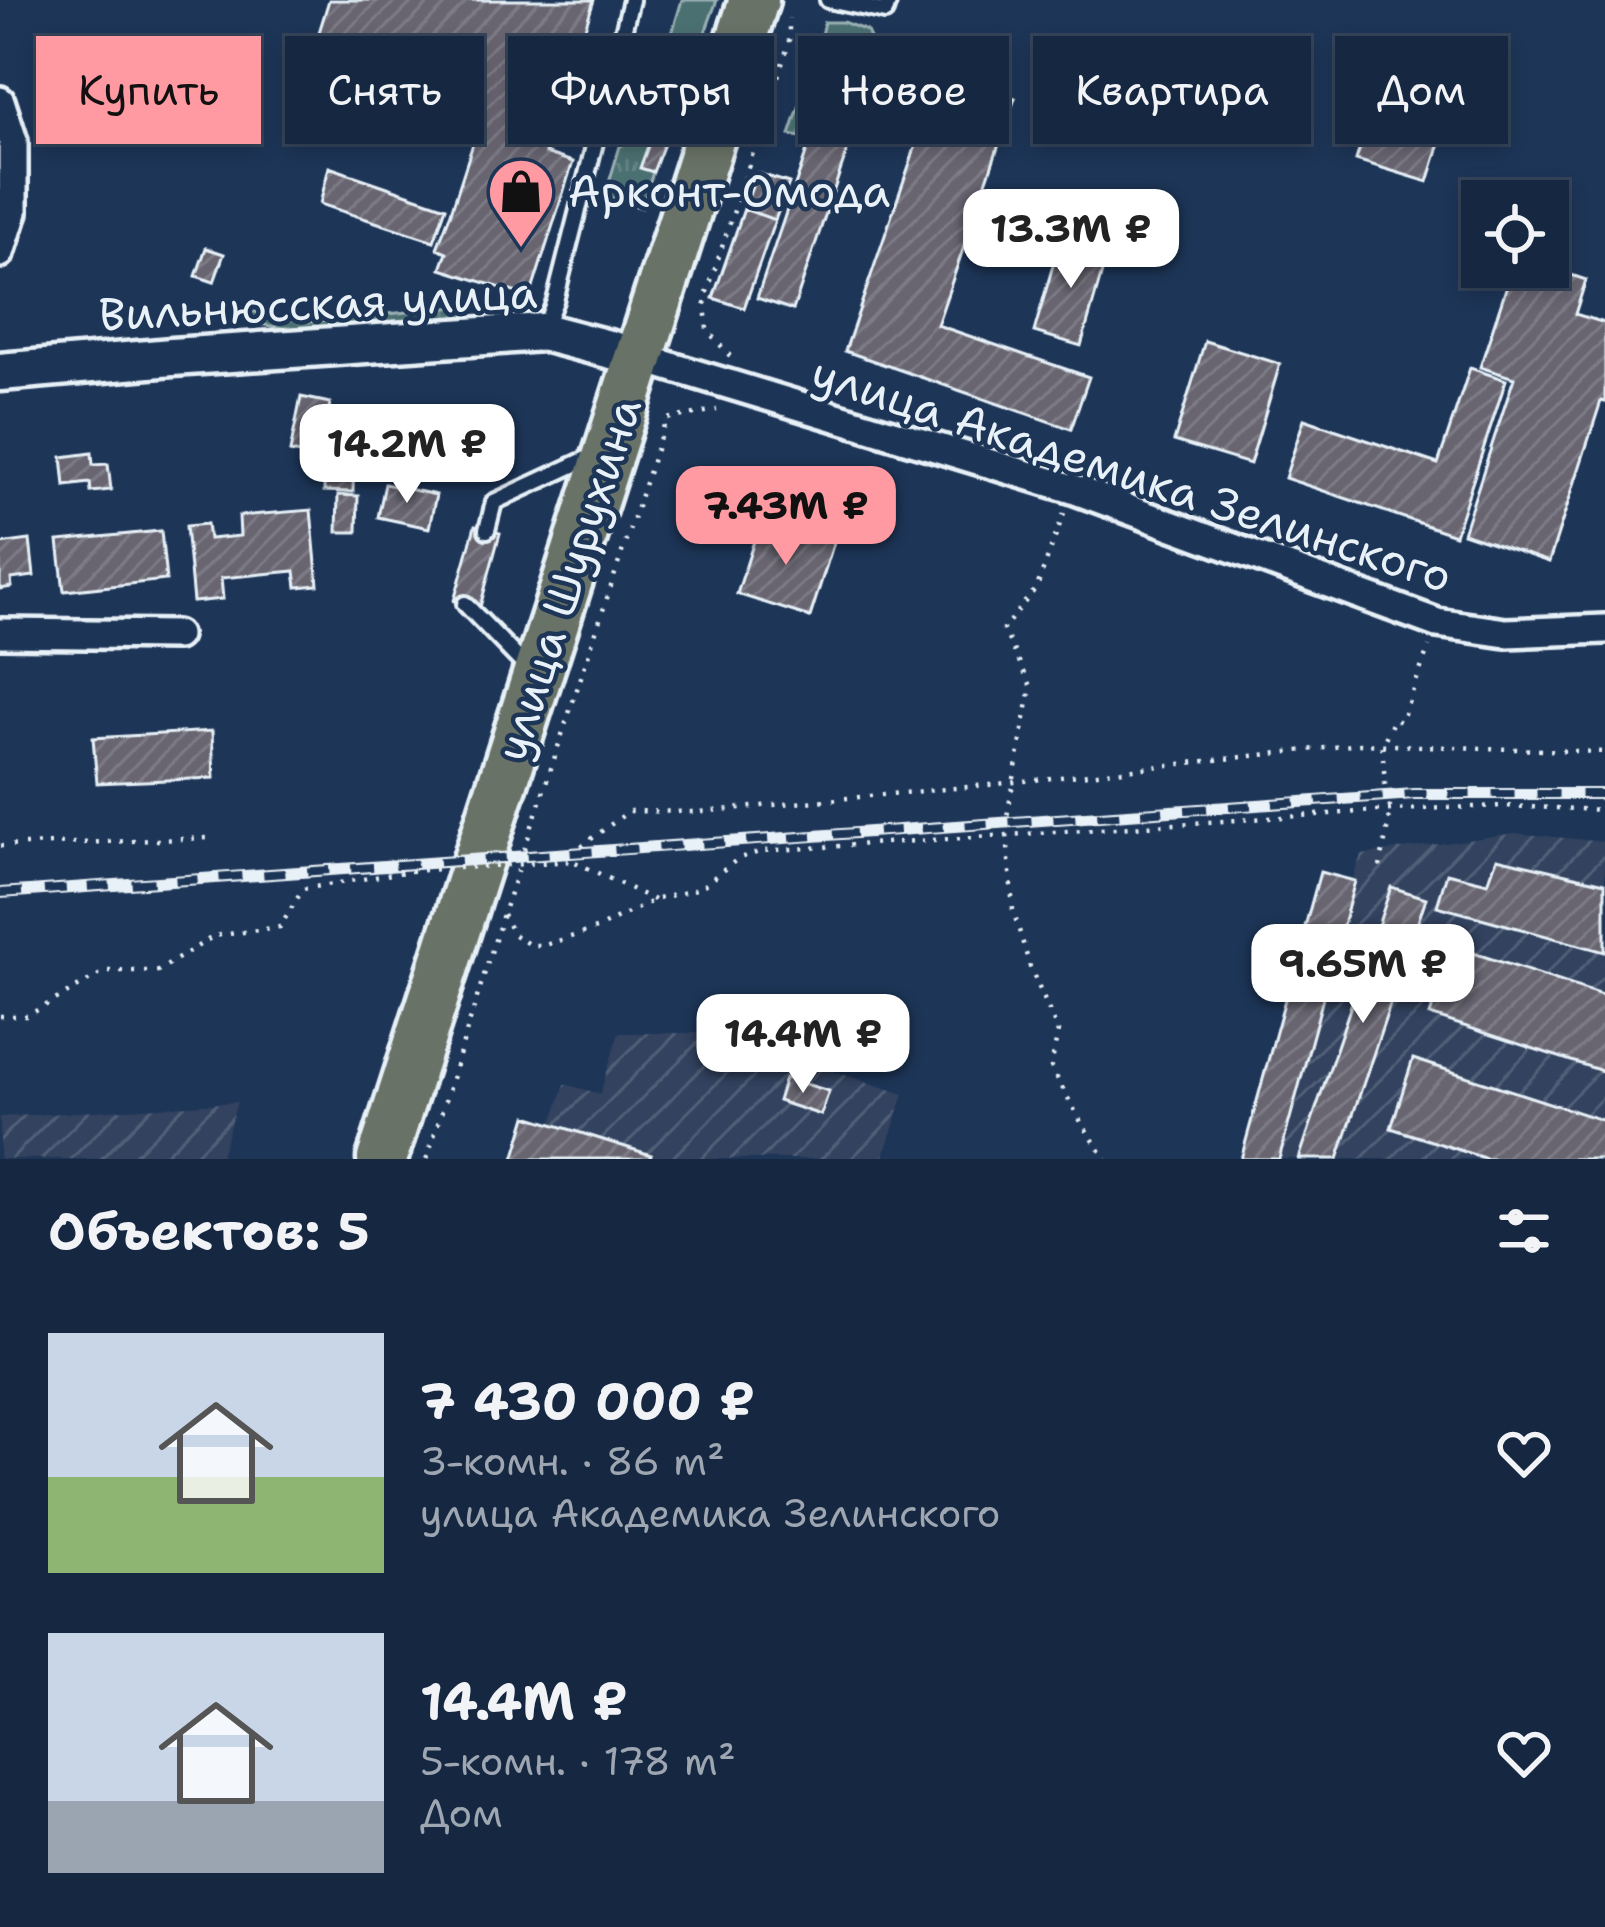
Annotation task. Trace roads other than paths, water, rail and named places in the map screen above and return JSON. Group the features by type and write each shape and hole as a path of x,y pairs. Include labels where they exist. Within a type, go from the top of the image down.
{"highway":[{"name":"улица Шурухина","path":"382,1159 754,0"}],"street":[{"path":"0,100 13,140 0,253"},
{"name":"Вильнюсская улица","path":"0,372 543,332 639,357"},
{"name":"улица Академика Зелинского","path":"639,357 1073,489 1437,623 1506,633 1605,628"},
{"path":"0,633 176,635"}],"lane":[{"path":"543,332 632,0"},
{"path":"828,0 885,12 890,0"},
{"path":"487,530 494,502 609,449"},
{"path":"465,604 536,677"}],"railway":[{"path":"0,893 1414,794 1605,794"}],"place":[{"name":"Арконт-Омода","path":"521,250"}]}
